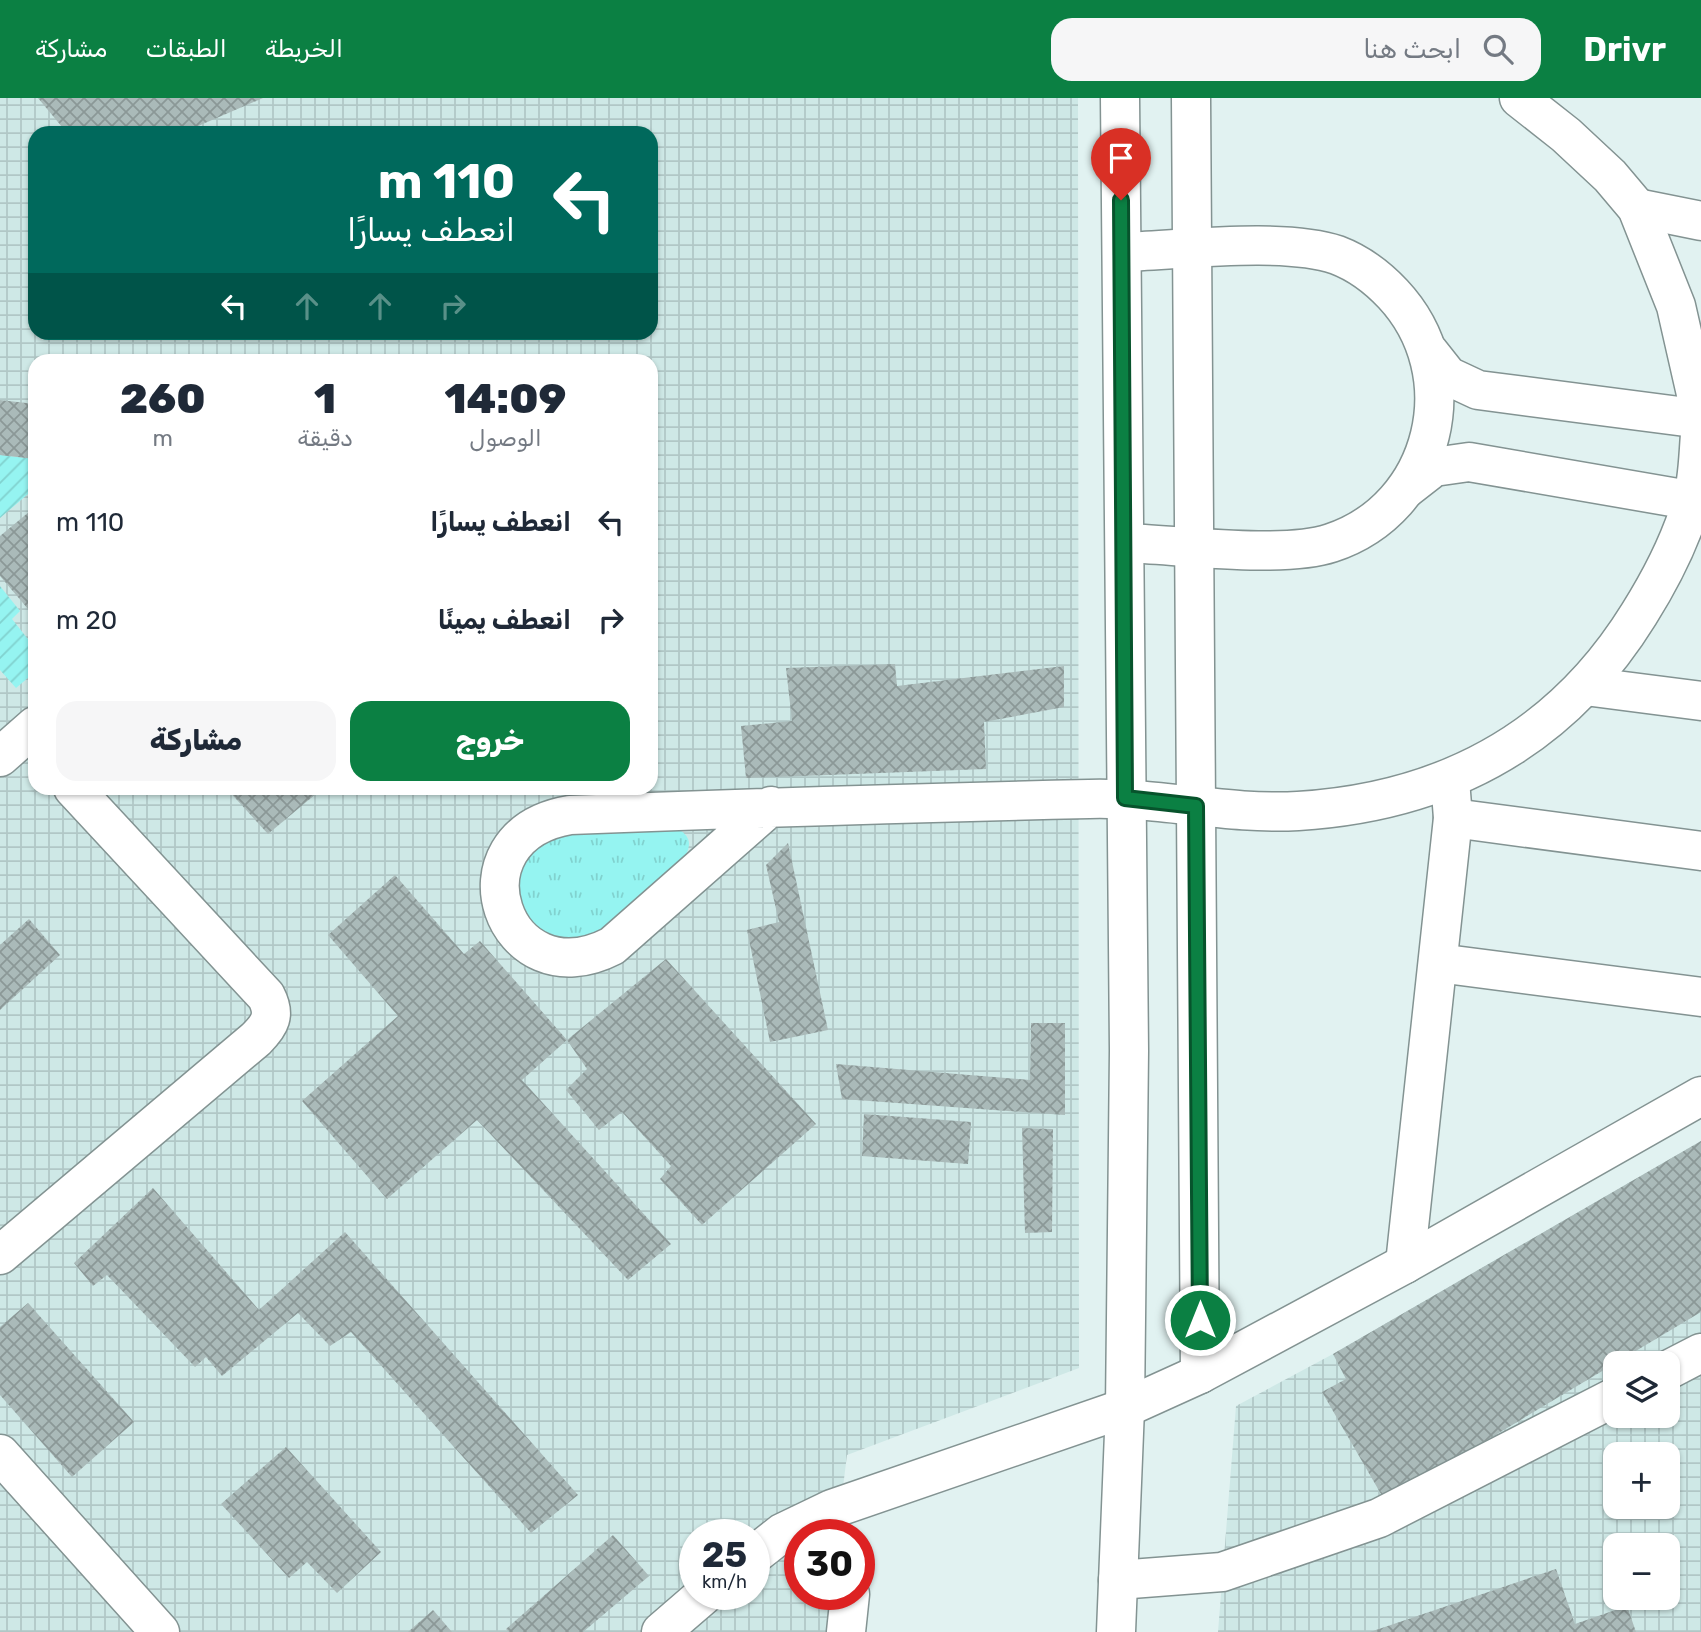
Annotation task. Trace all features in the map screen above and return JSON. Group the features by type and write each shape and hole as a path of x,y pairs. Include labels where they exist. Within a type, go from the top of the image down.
{"street":[{"path":"1116,1632 1125,1408 1129,1051 1120,98"},
{"path":"1191,98 1192,546 1200,1374"},
{"path":"1122,252 1293,246 1338,256 1378,278 1409,311 1429,352 1448,376 1478,390 1701,417 1676,306 1637,208 1610,176 1575,143 1518,98"},
{"path":"1637,208 1701,221"},
{"path":"1407,488 1429,445 1436,398 1429,352"},
{"path":"771,807 612,946 594,956 562,958 532,948 516,934 503,914 498,891 501,867 511,846 527,829 547,819 570,815 771,807 1125,798 1196,806 1296,811 1349,806 1408,793 1450,780 1519,743 1555,716 1615,654 1659,581 1697,502 1701,424"},
{"path":"1126,543 1283,550 1330,543 1373,522 1407,488 1434,467 1469,462 1697,502"},
{"path":"1585,686 1701,701"},
{"path":"1405,1264 1453,818 1450,780"},
{"path":"0,1255 256,1039 268,1027 272,1012 266,996 79,795"},
{"path":"1453,818 1701,851"},
{"path":"1438,963 1701,997"},
{"path":"770,1542 782,1533 832,1508 859,1517 1125,1408 1200,1374 1405,1264 1701,1096"},
{"path":"1680,1364 1701,1353"},
{"path":"1118,1580 1222,1572 1378,1518 1603,1403"},
{"path":"0,1454 160,1632"},
{"path":"660,1632 686,1610"},
{"path":"846,1632 848,1610"}],"shaded area":[{"path":"0,98 1078,98 1079,1368 847,1455 839,1519 784,1519 784,1610 829,1610 826,1632 0,1632"},
{"path":"1701,1141 1701,1632 1218,1632 1236,1406 1333,1354"}],"green space":[{"path":"0,455 28,458 28,494 0,518"},
{"path":"0,586 20,611 12,619 28,639 28,678 16,688 0,670"},
{"path":"671,826 685,834 689,841 685,856 603,934 586,943 548,939 520,913 516,875 523,857 552,834"}],"building":[{"path":"38,98 263,98 198,126 61,126"},
{"path":"0,400 28,403 28,458 0,455"},
{"path":"28,513 28,609 0,576 0,536"},
{"path":"895,664 897,686 1064,666 1064,707 984,722 986,769 746,778 741,726 792,721 786,668"},
{"path":"232,795 315,795 268,834"},
{"path":"788,843 828,1030 770,1042 747,930 779,922 766,865"},
{"path":"395,875 464,954 480,941 567,1040 522,1080 671,1244 628,1280 477,1120 387,1199 302,1101 398,1016 328,935"},
{"path":"29,919 60,955 0,1010 0,945"},
{"path":"666,959 816,1124 702,1225 660,1179 671,1166 622,1112 599,1130 566,1090 587,1069 567,1040"},
{"path":"1031,1023 1065,1023 1065,1115 842,1099 836,1064 1030,1080"},
{"path":"864,1114 971,1122 968,1164 862,1156"},
{"path":"1022,1128 1053,1129 1052,1232 1025,1233"},
{"path":"1701,1141 1701,1312 1636,1351 1603,1351 1603,1371 1385,1501 1322,1392 1346,1379 1333,1354"},
{"path":"153,1188 259,1310 345,1232 578,1495 531,1533 351,1332 330,1346 298,1313 222,1376 206,1357 195,1367 107,1275 93,1286 74,1263"},
{"path":"28,1303 134,1422 72,1477 0,1395 0,1327"},
{"path":"286,1447 381,1552 337,1593 307,1562 289,1578 221,1504"},
{"path":"613,1535 649,1576 583,1632 509,1632 506,1629"},
{"path":"1556,1569 1575,1624 1615,1610 1628,1610 1636,1632 1370,1632"},
{"path":"433,1610 452,1632 408,1632"}],"route":[{"path":"1121,200 1126,543 1125,798 1196,806 1200,1320"}]}
